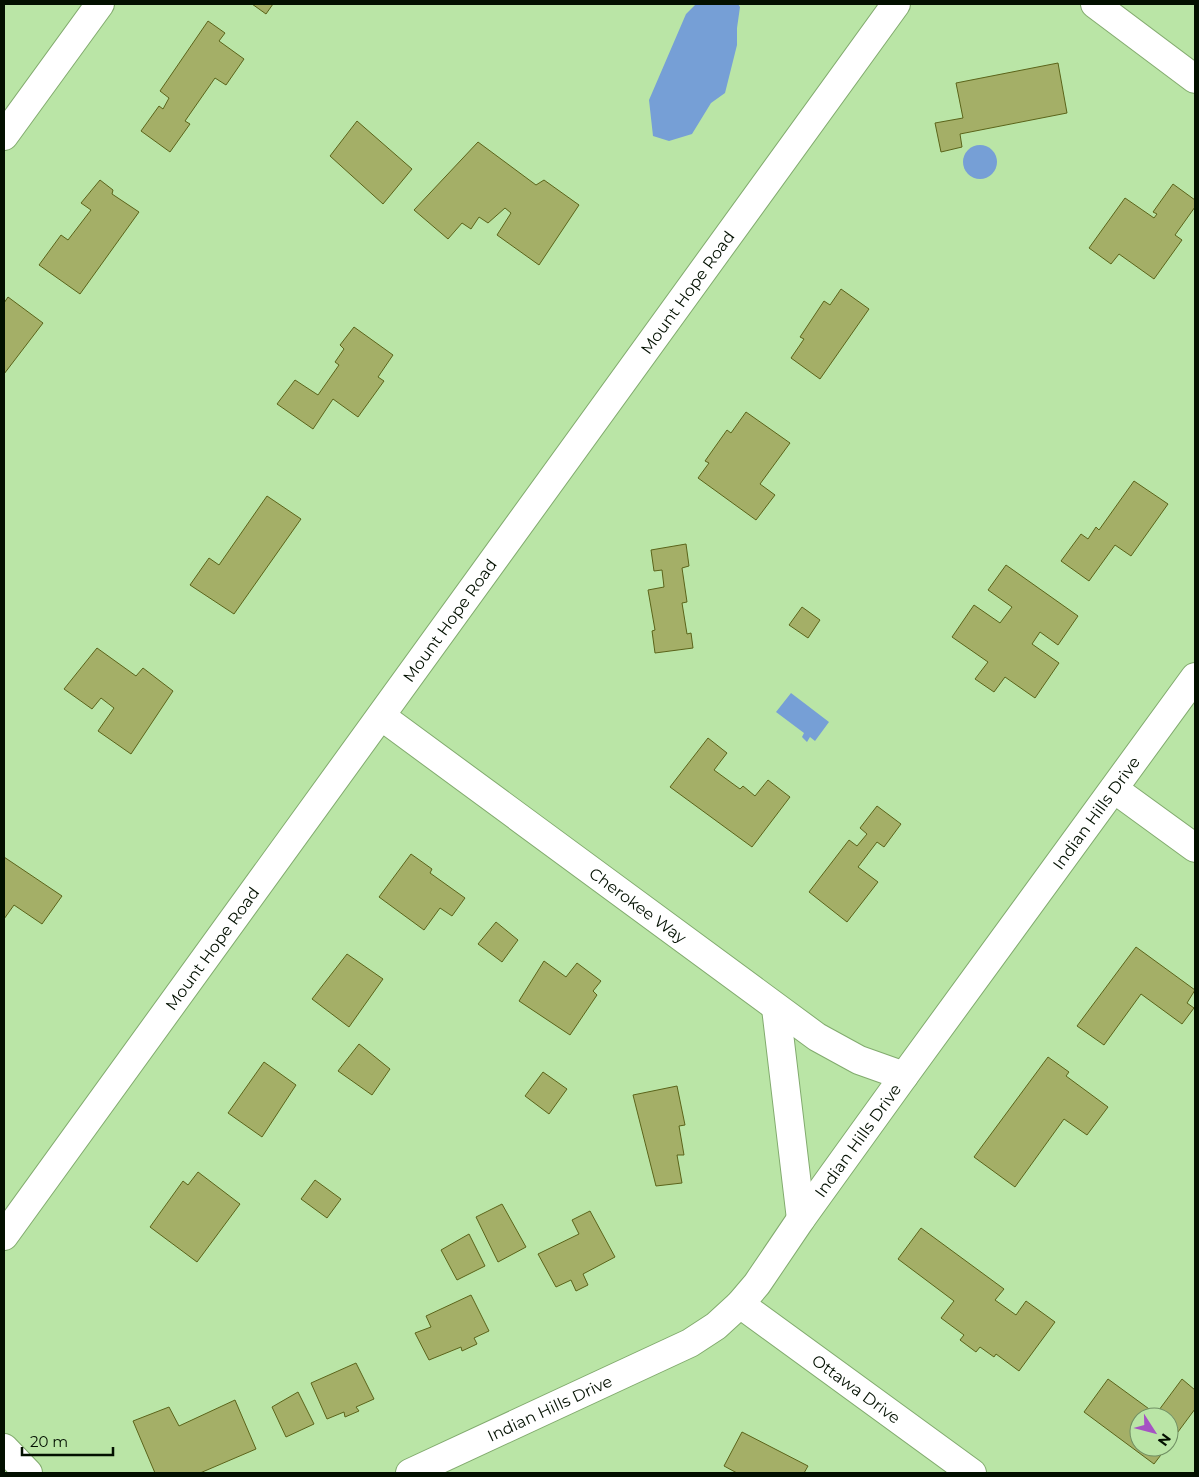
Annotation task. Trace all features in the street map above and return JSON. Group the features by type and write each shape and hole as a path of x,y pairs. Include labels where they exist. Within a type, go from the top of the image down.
{"street":[{"path":"4,136 100,4"},
{"name":"Mount Hope Road","path":"4,1236 896,4"},
{"path":"1095,4 1195,79"},
{"name":"Indian Hills Drive","path":"410,1473 690,1343 716,1326 740,1304 757,1284 801,1219 904,1076 1195,677"},
{"name":"Cherokee Way","path":"381,716 817,1037 859,1060 904,1076"},
{"path":"1114,789 1195,848"},
{"path":"776,1008 801,1219"},
{"name":"Ottawa Drive","path":"740,1304 972,1473"},
{"path":"4,1448 28,1473"}],"water":[{"path":"696,4 738,4 740,7 737,45 725,93 711,103 692,134 669,141 653,136 649,100 686,14"},
{"path":"980,145 992,150 997,162 992,174 980,179 968,174 963,162 968,150"},
{"path":"791,693 829,722 815,741 810,737 807,742 802,737 804,733 776,712"}],"building":[{"path":"252,4 273,4 266,14"},
{"path":"208,21 225,33 219,41 244,59 226,85 215,78 185,121 190,124 170,152 141,131 159,106 163,109 169,98 160,91"},
{"path":"1058,63 1067,113 960,134 962,147 941,152 935,123 963,118 956,83"},
{"path":"357,121 412,169 383,204 330,156"},
{"path":"478,142 536,185 544,180 579,205 539,265 497,235 511,213 505,208 488,223 479,217 471,229 462,223 448,239 414,210"},
{"path":"100,180 113,190 112,194 139,212 80,294 39,265 61,235 68,240 91,210 81,203"},
{"path":"1173,184 1195,200 1195,207 1175,235 1182,240 1154,279 1119,254 1111,264 1089,248 1125,198 1154,218 1157,214 1153,212"},
{"path":"841,289 869,309 820,379 791,358 804,339 800,337 824,301 830,305"},
{"path":"8,297 43,323 4,374 4,303"},
{"path":"354,327 393,355 378,377 384,381 358,417 333,399 313,429 277,404 295,380 318,395 339,365 335,362 344,349 340,345"},
{"path":"746,412 790,443 760,484 775,495 756,520 698,478 709,463 705,461 727,430 731,433"},
{"path":"1134,481 1168,504 1131,556 1115,545 1089,581 1061,561 1081,534 1088,539 1096,527 1099,530"},
{"path":"267,496 301,519 234,614 190,585 209,558 219,565"},
{"path":"686,544 689,566 682,568 687,602 682,603 687,634 691,633 693,648 655,653 652,631 655,630 648,590 664,587 662,570 654,571 651,550"},
{"path":"1006,565 1078,616 1058,645 1040,632 1032,644 1059,663 1035,698 1005,677 994,692 975,679 988,662 952,637 974,605 1000,623 1012,607 988,590"},
{"path":"802,607 820,620 808,638 789,625"},
{"path":"97,648 136,676 143,668 173,691 131,754 98,731 114,708 101,698 92,709 64,689"},
{"path":"708,738 727,753 714,770 740,789 743,786 755,796 768,780 790,797 752,847 670,787"},
{"path":"877,806 901,824 884,847 877,842 858,867 878,882 847,922 809,892 849,840 857,846 867,834 860,828"},
{"path":"411,854 432,869 430,873 465,898 452,916 440,908 424,930 379,897"},
{"path":"4,857 62,896 42,924 14,905 4,919"},
{"path":"496,922 518,940 502,962 478,944"},
{"path":"1136,947 1195,990 1187,1003 1194,1008 1182,1024 1141,994 1104,1045 1077,1026"},
{"path":"347,954 383,979 349,1027 312,999"},
{"path":"544,961 566,977 577,963 601,981 593,991 597,995 570,1035 519,1001"},
{"path":"359,1044 390,1069 372,1095 338,1071"},
{"path":"1048,1057 1069,1072 1066,1076 1108,1107 1087,1135 1064,1119 1015,1187 974,1157"},
{"path":"264,1062 296,1085 262,1137 228,1113"},
{"path":"543,1072 567,1089 549,1114 525,1096"},
{"path":"677,1086 685,1125 679,1126 684,1155 677,1155 682,1183 656,1186 633,1095"},
{"path":"198,1172 240,1204 197,1262 150,1227 183,1181 188,1185"},
{"path":"315,1180 341,1199 327,1218 301,1199"},
{"path":"502,1204 526,1247 498,1262 476,1217"},
{"path":"590,1211 615,1257 583,1274 588,1285 576,1291 571,1280 556,1287 538,1254 579,1234 572,1220"},
{"path":"921,1228 1004,1289 995,1300 1016,1315 1026,1301 1055,1322 1019,1371 996,1354 994,1357 980,1347 976,1352 960,1340 964,1335 941,1318 954,1301 898,1259"},
{"path":"469,1234 485,1266 457,1280 441,1250"},
{"path":"471,1295 489,1331 474,1338 477,1344 462,1351 461,1347 429,1360 415,1333 431,1327 426,1316"},
{"path":"356,1363 374,1399 356,1407 359,1411 345,1417 344,1412 327,1419 311,1383"},
{"path":"1108,1379 1146,1407 1129,1407 1129,1445 1084,1412"},
{"path":"1182,1379 1195,1390 1195,1409 1179,1431 1179,1407 1161,1407"},
{"path":"298,1392 314,1424 286,1437 272,1407"},
{"path":"235,1400 256,1449 200,1473 155,1473 133,1421 169,1407 179,1426"},
{"path":"742,1432 808,1466 804,1473 737,1473 724,1466"},
{"path":"1145,1457 1159,1457 1154,1464"}]}
